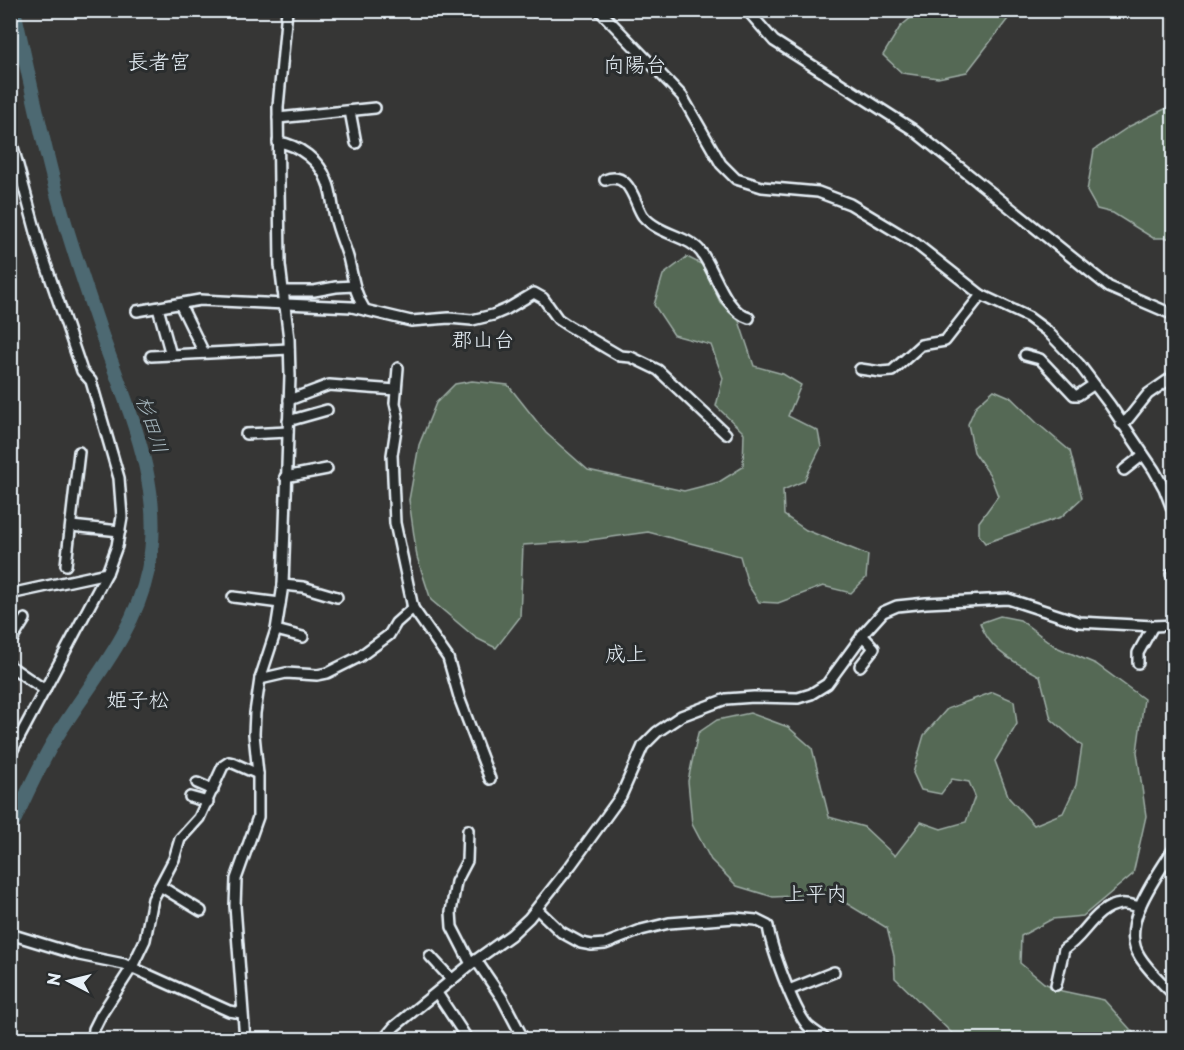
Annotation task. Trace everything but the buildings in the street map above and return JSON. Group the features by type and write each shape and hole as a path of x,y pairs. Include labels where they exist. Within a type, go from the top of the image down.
{"street":[{"path":"245,1040 236,887 238,868 258,817 255,713 260,679 276,630 283,585 289,349 280,265 278,118 287,10"},
{"path":"599,10 682,96 722,164 736,179 762,187 818,192 850,204 915,243 981,295 1028,316 1047,331 1078,364 1110,405 1164,488 1173,514"},
{"path":"747,10 774,41 912,129 1109,287 1173,315"},
{"path":"278,118 375,108"},
{"path":"350,111 356,143"},
{"path":"10,136 40,247 82,371 91,381 114,456 122,502 117,546 107,573 10,755"},
{"path":"278,142 291,144 309,156 327,180 356,297 365,310"},
{"path":"605,180 616,179 626,184 638,201 644,216 652,225 700,250 737,311 749,318"},
{"path":"283,291 314,291 336,286 354,286"},
{"path":"137,311 200,300 352,307 411,321 450,318 472,320 492,315 534,293 538,294 558,319 567,325 620,356 631,357 658,370 726,434"},
{"path":"860,369 891,371 921,345 945,341 981,295"},
{"path":"180,304 204,353"},
{"path":"158,308 171,355"},
{"path":"151,356 289,349"},
{"path":"1025,355 1040,359 1074,395 1078,395 1093,385"},
{"path":"398,368 395,404 398,416 393,454 394,523 413,608 448,658 460,699 490,779"},
{"path":"1121,424 1128,419 1148,394 1173,376"},
{"path":"289,400 328,385 396,390"},
{"path":"288,421 327,410"},
{"path":"246,434 288,432"},
{"path":"66,566 79,452"},
{"path":"1124,470 1143,455"},
{"path":"285,477 327,469"},
{"path":"71,526 120,531"},
{"path":"10,594 107,573"},
{"path":"283,585 303,587 337,597"},
{"path":"233,597 280,603"},
{"path":"383,1040 394,1027 511,935 537,909 621,796 643,746 657,732 681,716 726,699 798,698 811,694 827,684 862,635 883,612 897,606 989,598 1008,599 1079,622 1173,625"},
{"path":"260,679 286,673 316,675 327,673 359,657 374,646 388,635 396,623 413,608"},
{"path":"10,643 25,619"},
{"path":"1138,663 1138,653 1153,626"},
{"path":"276,630 303,637"},
{"path":"860,666 874,648 862,635"},
{"path":"10,666 45,690"},
{"path":"93,1040 94,1029 101,1015 132,967 145,940 153,899 174,859 180,839 199,818 223,766 229,762 258,774"},
{"path":"197,783 213,790"},
{"path":"190,797 208,802"},
{"path":"468,830 467,861 456,882 451,912 452,927 474,962 502,998 524,1040"},
{"path":"1173,848 1140,907 1134,919 1133,928 1136,951 1173,995"},
{"path":"160,886 201,911"},
{"path":"225,897 236,887"},
{"path":"1056,985 1064,949 1073,944 1095,917 1121,904 1140,907"},
{"path":"537,909 561,932 580,943 592,945 605,944 641,930 669,923 735,918 756,920 768,926 775,952 799,1013 808,1027 826,1040"},
{"path":"10,934 63,951 132,967 229,1011 242,1013"},
{"path":"430,956 452,980"},
{"path":"789,990 834,972"},
{"path":"437,993 468,1040"}],"green space":[{"path":"920,10 1014,11 967,72 938,78 902,73 883,55 900,27"},
{"path":"1173,105 1173,238 1153,238 1113,213 1097,209 1087,191 1094,150 1130,126"},
{"path":"687,257 703,265 720,302 739,321 754,366 783,374 801,385 788,416 818,431 821,447 804,481 783,490 784,515 806,530 868,555 866,578 851,593 823,586 778,603 759,602 748,585 740,556 648,532 583,541 523,545 520,617 496,648 476,638 431,600 417,557 409,500 419,445 436,403 455,384 472,381 508,385 546,433 588,470 684,491 719,482 743,467 744,433 716,406 723,378 711,345 674,335 654,305 663,275"},
{"path":"994,390 1010,397 1070,451 1082,498 1061,517 985,543 979,535 979,522 998,496 990,475 974,452 968,424 976,406"},
{"path":"1000,616 1020,620 1056,647 1096,664 1144,699 1137,752 1146,816 1133,874 1083,916 1052,919 1021,936 1020,963 1044,983 1062,991 1104,1000 1139,1039 958,1039 895,978 894,956 887,928 831,894 773,897 737,886 711,860 692,824 688,781 698,733 717,720 750,713 788,727 812,748 829,817 864,827 895,856 921,822 941,829 966,822 975,796 969,782 952,779 941,794 921,790 913,773 924,735 947,709 993,692 1014,701 1017,724 995,761 1009,798 1034,825 1063,813 1076,785 1082,746 1051,719 1040,676 1012,661 990,642 980,623"}],"waterway":[{"name":"杉田川","path":"10,829 50,747 110,657 133,615 148,570 152,541 149,484 143,456 65,223 47,157 14,10"}],"district":[{"name":"長者宮","path":"159,60"},
{"name":"向陽台","path":"635,63"},
{"name":"郡山台","path":"483,338"},
{"name":"成上","path":"626,652"},
{"name":"姫子松","path":"138,698"},
{"name":"上平内","path":"816,892"}]}
